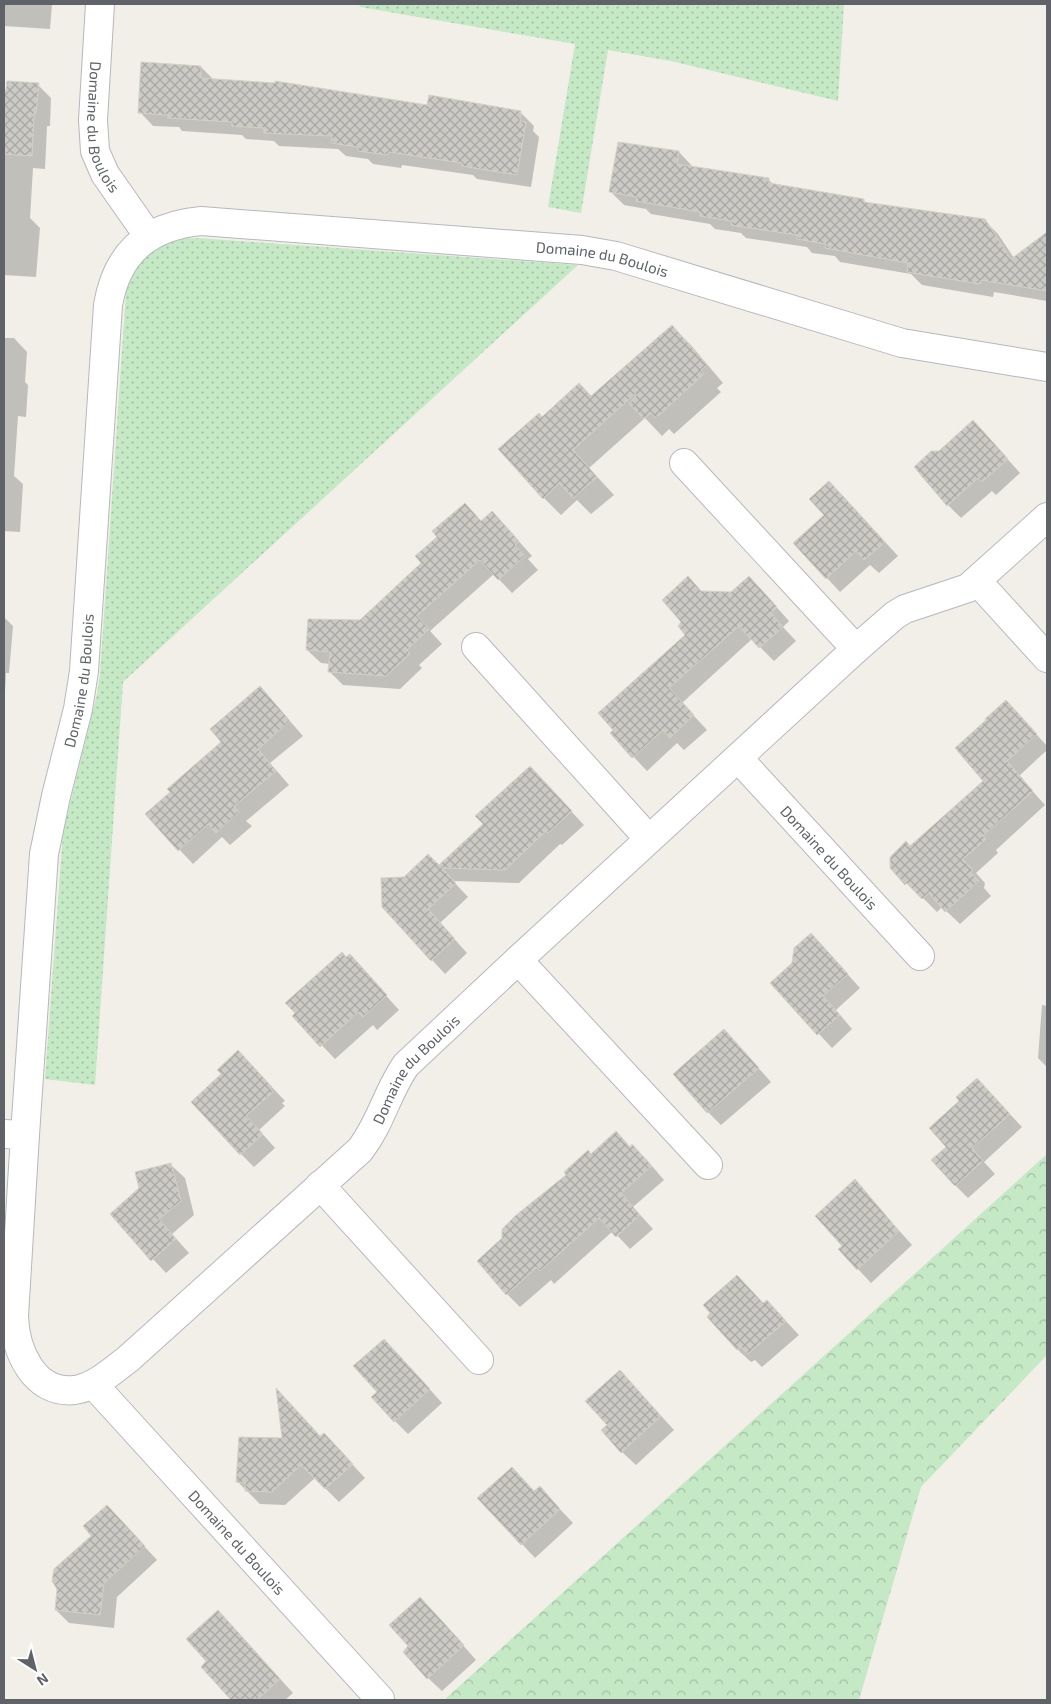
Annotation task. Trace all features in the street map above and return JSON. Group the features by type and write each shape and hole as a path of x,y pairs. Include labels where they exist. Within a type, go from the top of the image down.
{"street":[{"name":"Domaine du Boulois","path":"100,4 93,120 95,151 105,174 149,237"},
{"name":"Domaine du Boulois","path":"1047,367 902,343 616,256 582,250 201,220 167,228 149,237 128,255 111,290 108,305 84,671 78,709 56,796 44,854 14,1134 14,1332 26,1364 35,1375 48,1385 62,1390 76,1390 93,1384 128,1359 360,1150 370,1138 397,1078 406,1065 856,649 895,615 905,609 968,588 1047,517"},
{"path":"684,463 856,649"},
{"path":"976,581 1047,658"},
{"path":"476,647 649,839"},
{"name":"Domaine du Boulois","path":"738,758 920,956"},
{"path":"518,960 708,1165"},
{"path":"320,1185 479,1360"},
{"name":"Domaine du Boulois","path":"93,1384 380,1699"}],"green space":[{"path":"359,4 844,4 838,101 671,61 608,50 581,213 548,207 575,44 360,7"},
{"path":"197,238 578,265 123,682 95,1085 45,1079 63,832 97,694 100,674 126,291 136,266 148,253 173,239"},
{"path":"1047,1154 1047,1355 921,1487 859,1700 444,1700"}],"building":[{"path":"141,62 201,66 201,78 275,83 275,81 427,105 429,95 521,111 520,121 526,122 517,175 462,166 462,163 389,152 388,155 358,151 358,147 331,143 332,136 264,133 264,128 232,126 232,122 168,118 168,115 138,113"},
{"path":"7,81 39,83 36,113 34,113 32,156 4,154 4,90 6,90"},
{"path":"618,142 679,151 677,164 769,178 769,183 864,199 864,202 985,219 1011,259 1047,232 1047,291 981,280 980,284 907,272 908,263 825,248 826,244 797,239 797,235 731,225 732,221 700,216 700,212 636,201 637,197 609,192"},
{"path":"672,325 707,365 701,370 704,374 656,418 651,413 644,419 629,404 636,396 635,394 573,450 597,477 573,498 559,483 543,499 498,449 539,413 542,417 579,383 591,396"},
{"path":"973,420 1008,459 982,482 978,478 947,506 914,467 931,451 939,451"},
{"path":"829,481 885,542 864,560 856,551 826,579 793,543 824,515 809,499"},
{"path":"465,503 481,521 492,511 519,541 515,545 525,556 498,580 480,560 417,616 429,629 407,650 410,654 386,676 328,672 330,652 306,650 308,619 360,620 421,563 415,556 437,537 432,531"},
{"path":"688,576 701,591 731,592 749,576 777,607 771,613 783,627 759,648 739,626 669,688 694,715 670,738 663,730 632,758 610,733 613,730 598,713 685,635 678,626 681,622 662,600"},
{"path":"260,686 290,721 258,749 276,771 234,806 239,812 216,833 208,824 178,851 145,814 170,792 167,789 221,742 210,729"},
{"path":"1006,700 1037,734 1007,761 1033,791 983,836 986,839 963,859 972,869 971,873 979,881 945,912 929,893 922,899 907,883 905,885 890,868 890,857 906,841 910,846 983,781 955,748"},
{"path":"530,766 572,811 548,833 546,831 505,870 442,868 456,883 428,909 455,939 431,961 382,907 381,878 404,877 428,854 439,865 483,824 475,816"},
{"path":"811,933 848,974 823,996 840,1015 817,1035 770,983 792,963 794,948"},
{"path":"342,952 346,957 350,954 387,995 363,1017 358,1012 320,1047 292,1016 295,1013 285,1003"},
{"path":"724,1029 759,1068 707,1113 673,1074"},
{"path":"238,1050 272,1087 270,1088 273,1092 246,1116 263,1134 240,1155 191,1102 221,1074 217,1070"},
{"path":"977,1078 1010,1114 972,1148 983,1161 955,1186 931,1160 946,1147 929,1128 959,1101 956,1097"},
{"path":"616,1131 630,1147 632,1144 652,1166 621,1193 640,1215 616,1237 599,1218 540,1271 537,1267 506,1295 477,1261 502,1238 502,1229 515,1216 566,1175 564,1172 588,1150 591,1154"},
{"path":"171,1163 181,1201 159,1219 176,1239 151,1261 110,1214 139,1188 135,1172"},
{"path":"855,1179 899,1231 857,1270 838,1249 842,1246 815,1216"},
{"path":"737,1275 763,1303 767,1300 786,1321 748,1354 741,1347 737,1350 707,1317 710,1313 703,1305"},
{"path":"384,1339 430,1389 394,1422 371,1397 377,1392 353,1366"},
{"path":"620,1370 661,1416 621,1453 601,1430 607,1425 585,1401"},
{"path":"276,1388 320,1436 324,1433 353,1464 325,1489 301,1465 272,1492 245,1491 245,1483 236,1482 239,1437 282,1438"},
{"path":"512,1467 534,1491 540,1486 560,1509 521,1545 477,1498"},
{"path":"107,1505 145,1546 104,1583 100,1615 55,1610 57,1589 52,1581 54,1569 91,1536 83,1526"},
{"path":"420,1597 464,1645 427,1679 403,1652 408,1646 389,1625"},
{"path":"218,1610 280,1679 257,1700 231,1700 201,1667 206,1661 186,1639"}]}
